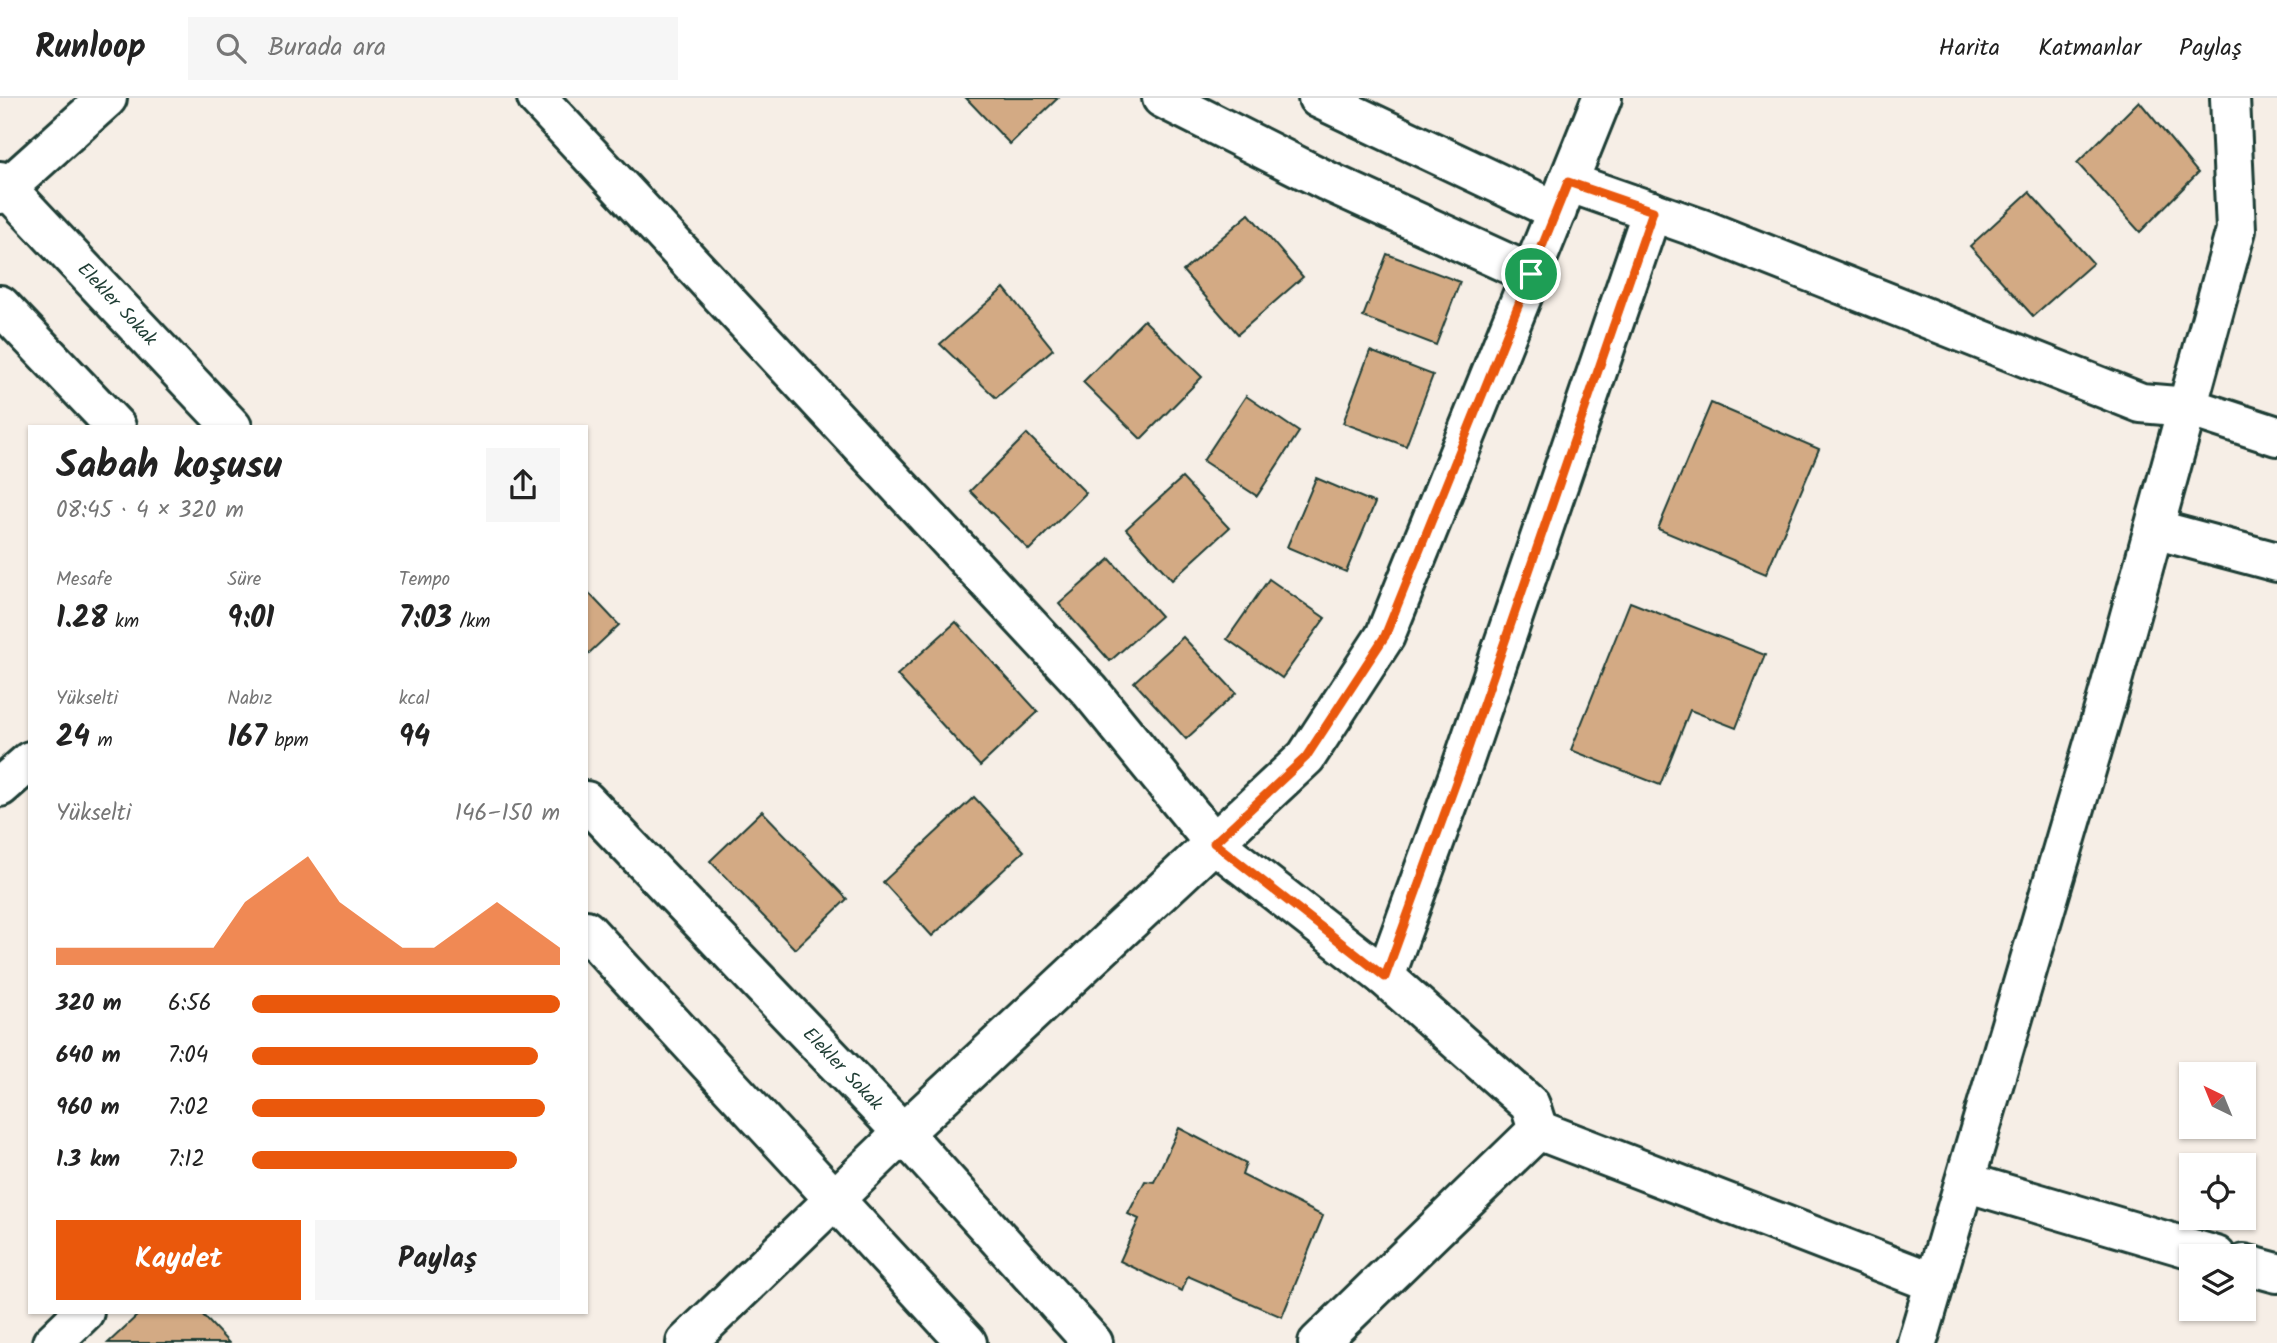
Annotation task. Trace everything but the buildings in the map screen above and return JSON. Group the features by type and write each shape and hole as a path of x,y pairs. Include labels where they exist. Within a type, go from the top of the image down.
{"street":[{"path":"2,188 107,98"},
{"path":"537,98 1090,691 1214,843 1385,977 1530,1105 1538,1130"},
{"path":"1161,98 1327,181 1531,274"},
{"path":"1318,98 1562,197 1653,211 2141,402 2188,408 2277,436"},
{"path":"693,1339 903,1133 1306,757 1385,636 1602,98"},
{"path":"1917,1343 2107,699 2236,230 2230,98"},
{"name":"Elekler Sokak","path":"2,188 230,425"},
{"path":"1385,977 1463,763 1653,211"},
{"path":"0,305 114,425"},
{"path":"2154,529 2277,562"},
{"path":"0,787 28,763"},
{"name":"Elekler Sokak","path":"588,803 903,1133 1093,1343"},
{"path":"588,932 834,1203 967,1343"},
{"path":"1538,1130 1935,1283"},
{"path":"1318,1343 1538,1130"},
{"path":"1965,1182 2179,1245"},
{"path":"2256,1267 2277,1273"},
{"path":"52,1343 82,1314"}],"route":[{"path":"1568,182 1653,211 1463,763 1385,977 1214,843 1306,757 1385,636 1531,274 1568,182"}]}
